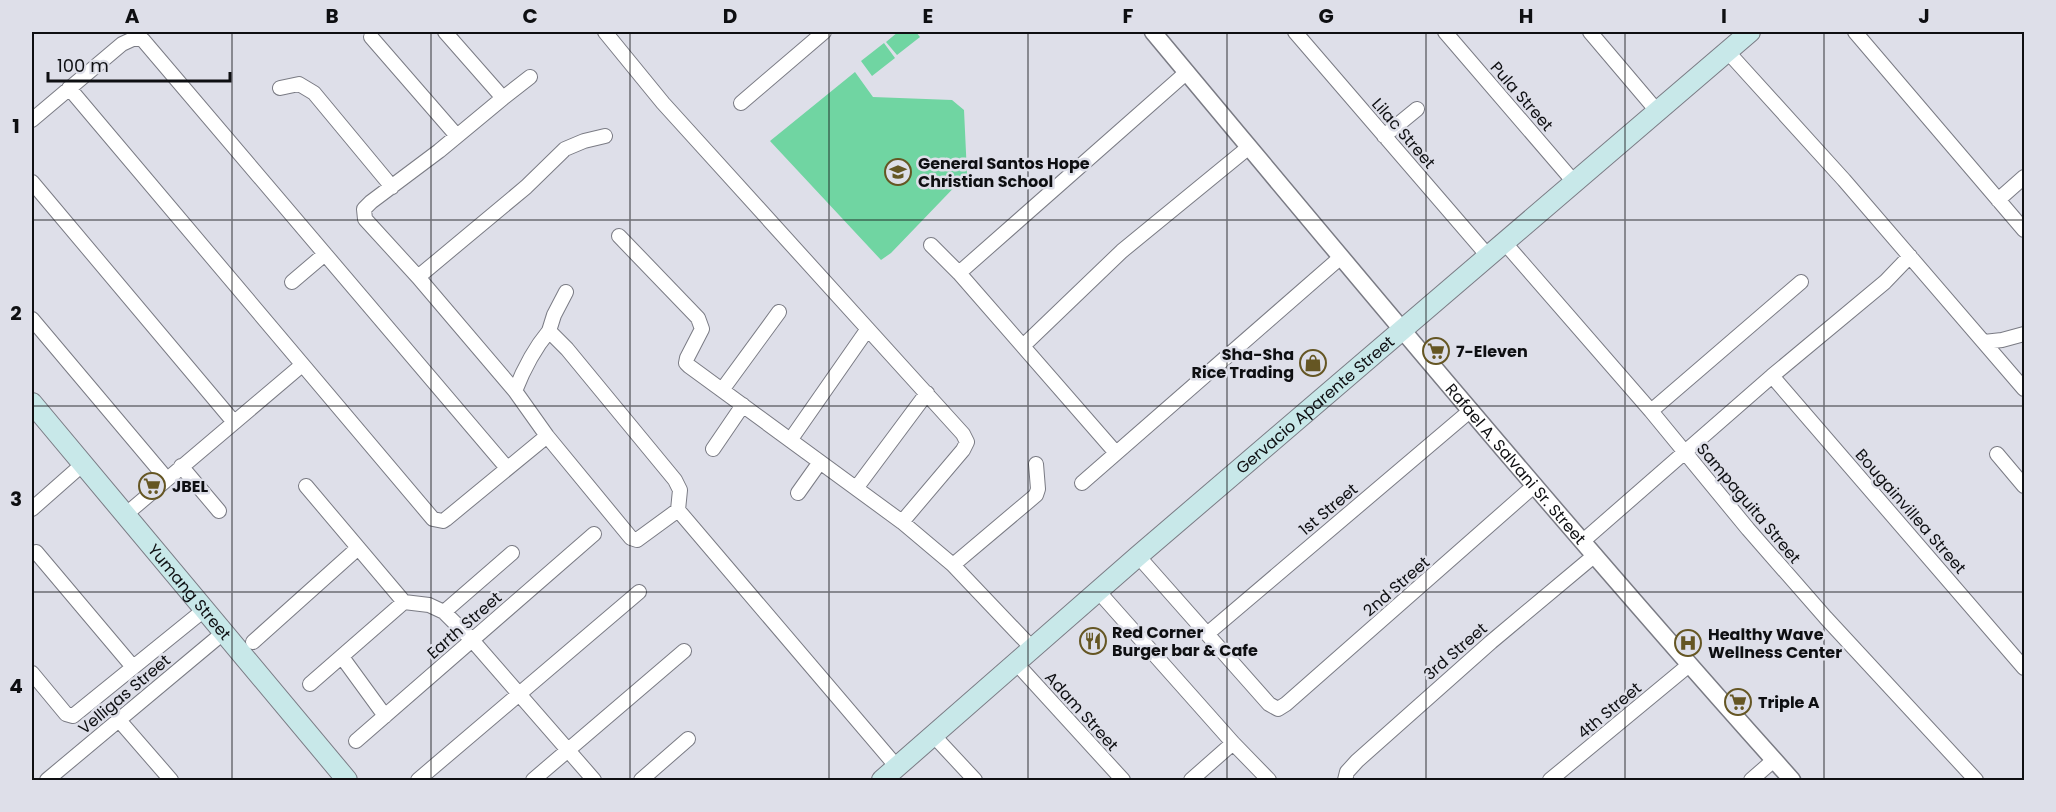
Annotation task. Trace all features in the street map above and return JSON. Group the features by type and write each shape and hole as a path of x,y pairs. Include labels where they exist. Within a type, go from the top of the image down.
{"main road":[{"name":"Gervacio Aparente Street","path":"882,780 1138,556 1747,32"},
{"name":"Yumang Street","path":"32,403 347,780"}],"street":[{"path":"445,32 502,99"},
{"path":"605,32 663,103 963,434 967,442 963,450 902,522"},
{"path":"741,103 824,32"},
{"name":"Rafael A. Salvani Sr. Street","path":"1153,32 1402,330 1689,664 1792,780"},
{"name":"Lilac Street","path":"1295,32 1488,256"},
{"name":"Pula Street","path":"1445,32 1574,182"},
{"path":"1590,32 1657,111"},
{"path":"1855,32 2025,230"},
{"path":"371,37 457,136"},
{"path":"32,120 122,44 135,38 143,40 507,468"},
{"path":"1727,51 2025,389"},
{"path":"959,273 1187,72"},
{"path":"530,77 371,202 364,209 364,214 370,226 418,277 515,391 547,436 634,540 640,538 678,510 679,486 567,349 549,331"},
{"path":"280,88 299,84 314,93 392,187"},
{"path":"69,88 433,519 438,521 446,519 547,436"},
{"path":"1384,136 1417,109"},
{"path":"418,277 526,187 565,150 584,141 605,136"},
{"path":"1023,346 1105,266 1249,147"},
{"path":"1998,200 2025,177"},
{"path":"32,182 233,421"},
{"path":"619,236 698,318 702,329 686,363 902,522 953,565 1032,648"},
{"name":"Sampaguita Street","path":"1504,242 1826,618 1976,780"},
{"path":"931,245 959,273 1116,453"},
{"path":"292,282 325,254"},
{"path":"1082,483 1341,256"},
{"path":"1583,541 1772,376 1885,282 1910,256"},
{"path":"1651,411 1801,282"},
{"path":"515,391 536,346 549,331 554,315 566,292"},
{"path":"722,390 778,312"},
{"path":"32,319 166,478"},
{"path":"791,439 867,330"},
{"path":"1984,342 2025,334"},
{"path":"125,515 302,364"},
{"name":"Bougainvillea Street","path":"1772,376 2025,668"},
{"path":"857,487 927,393"},
{"path":"713,449 743,405"},
{"name":"1st Street","path":"1207,634 1471,410"},
{"path":"1997,454 2025,486"},
{"path":"798,493 820,462"},
{"path":"34,501 83,464"},
{"path":"953,565 1036,495 1038,489 1036,464"},
{"path":"181,466 219,511"},
{"name":"2nd Street","path":"1207,634 1269,704 1278,709 1295,697 1535,485"},
{"path":"306,486 404,602 429,605 444,612 472,640 594,780"},
{"path":"678,510 897,767"},
{"name":"Earth Street","path":"356,741 594,534"},
{"path":"253,642 358,548"},
{"path":"36,552 133,667"},
{"path":"444,612 512,552"},
{"name":"3rd Street","path":"1345,780 1347,772 1357,761 1426,698 1595,555"},
{"path":"1138,556 1207,634"},
{"path":"1098,591 1233,743 1269,780"},
{"path":"418,780 639,592"},
{"path":"310,684 404,602"},
{"path":"32,673 70,717 78,714 204,610"},
{"name":"Velligas Street","path":"47,780 223,633"},
{"path":"533,780 684,651"},
{"path":"342,657 385,716"},
{"name":"Adam Street","path":"1016,663 1123,780"},
{"name":"4th Street","path":"1550,780 1689,664"},
{"path":"118,719 171,780"},
{"path":"934,736 975,780"},
{"path":"641,780 688,739"},
{"path":"1191,780 1233,743"},
{"path":"1751,780 1774,760"}],"green space":[{"path":"898,32 916,32 920,37 897,55 886,42"},
{"path":"884,43 895,58 872,76 861,61"},
{"path":"855,72 873,97 952,100 964,110 967,174 891,253 881,260 770,141"}],"place":[{"name":"General Santos Hope Christian School","path":"898,172"},
{"name":"7-Eleven","path":"1436,351"},
{"name":"Sha-Sha Rice Trading","path":"1313,363"},
{"name":"JBEL","path":"152,486"},
{"name":"Red Corner Burger bar & Cafe","path":"1093,641"},
{"name":"Healthy Wave Wellness Center","path":"1688,643"},
{"name":"Triple A","path":"1738,702"}]}
